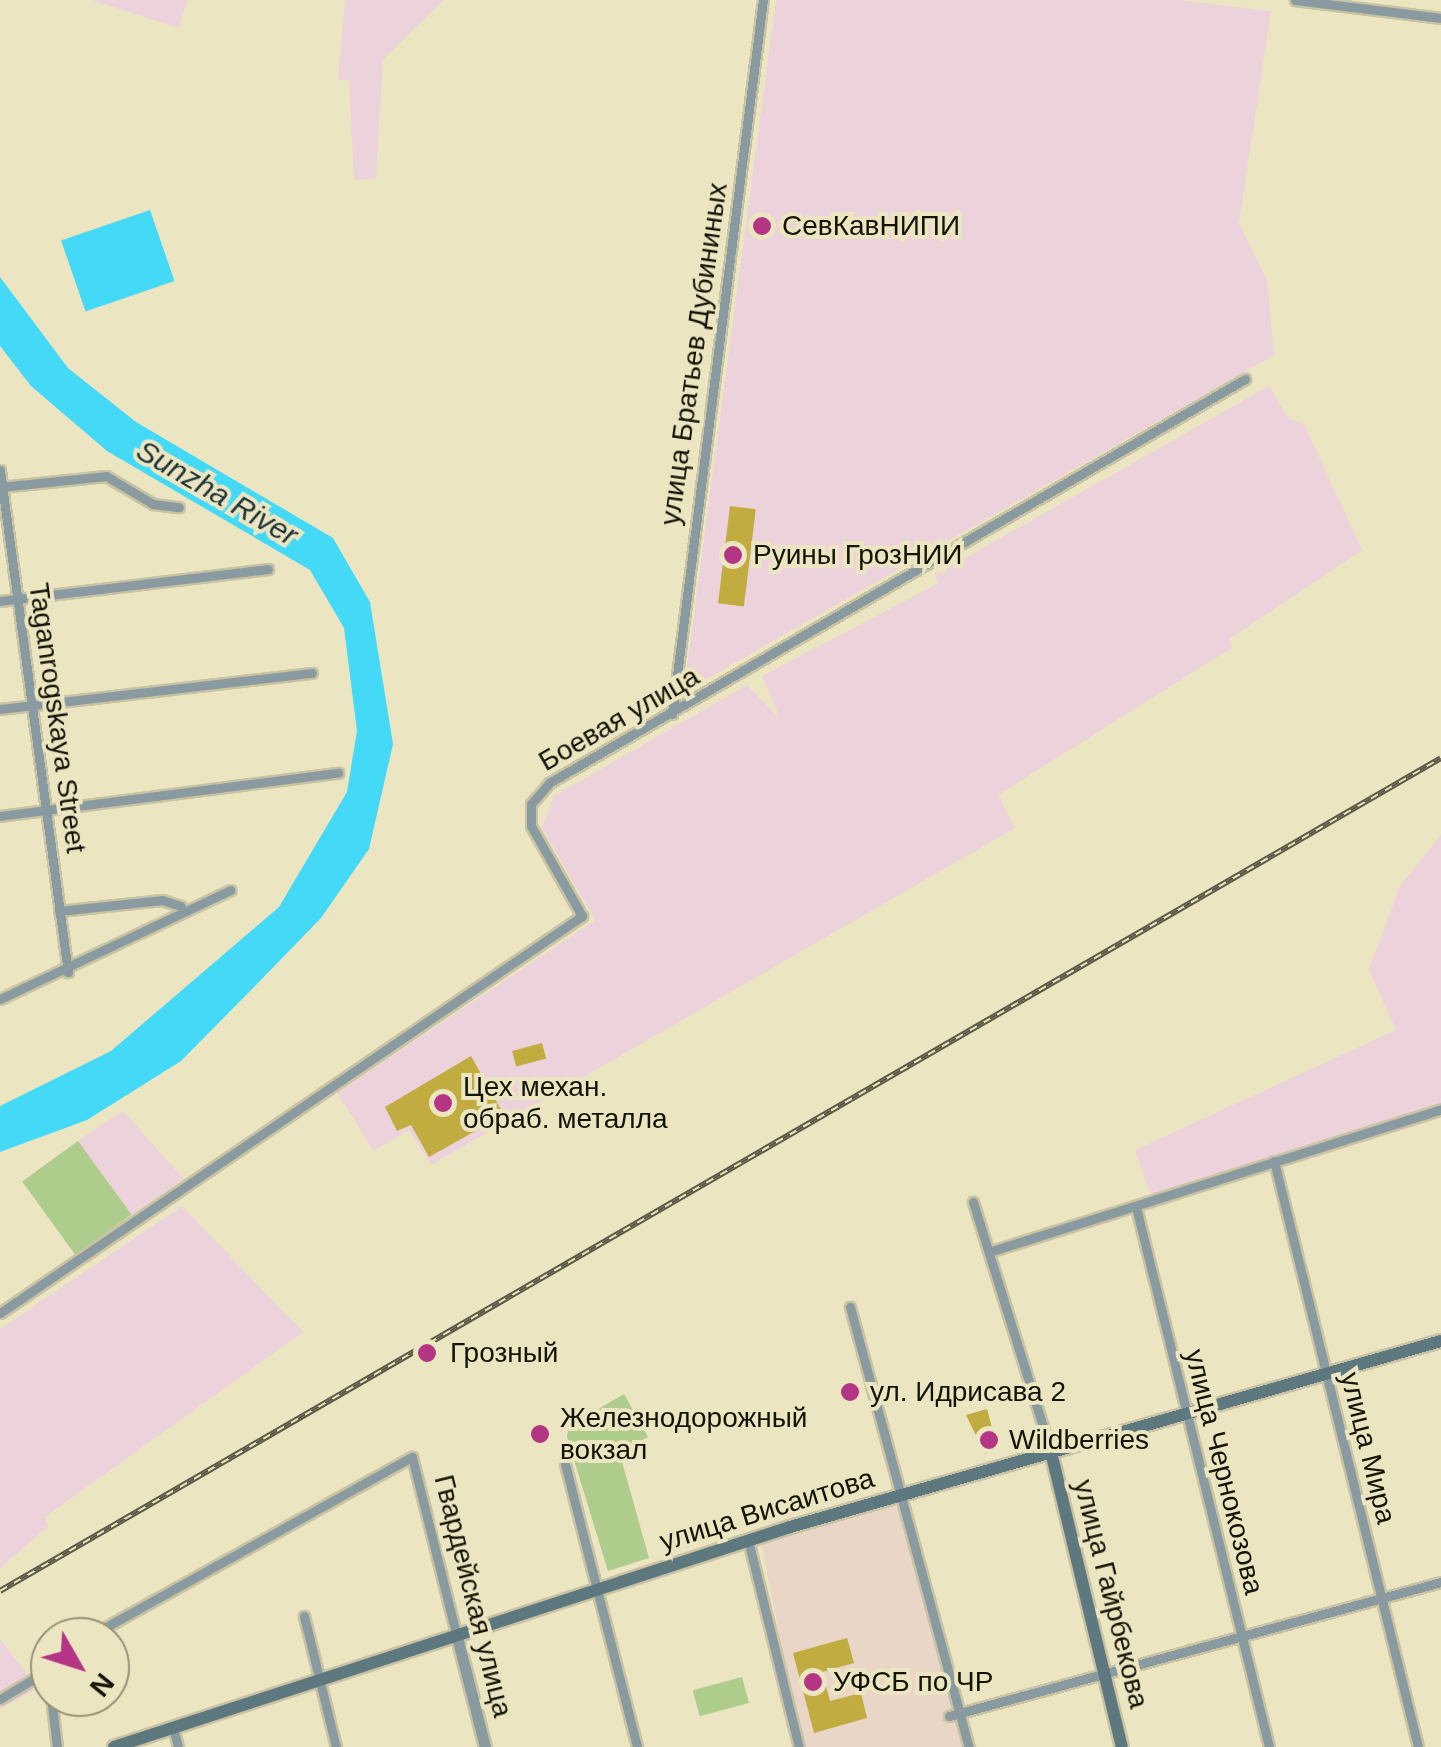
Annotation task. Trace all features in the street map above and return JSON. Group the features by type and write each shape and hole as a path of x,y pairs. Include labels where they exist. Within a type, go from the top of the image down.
{"main road":[{"name":"улица Висаитова","path":"114,1747 748,1540 1441,1341"},
{"name":"улица Гайрбекова","path":"1051,1452 1122,1747"}],"street":[{"name":"улица Братьев Дубининых","path":"672,714 763,0"},
{"path":"1295,0 1441,18"},
{"name":"Боевая улица","path":"0,1313 582,916 531,826 531,804 549,783 1244,379"},
{"name":"Taganrogskaya Street","path":"0,470 68,972"},
{"path":"1,487 106,476 153,504 179,507"},
{"path":"0,600 268,569"},
{"path":"0,708 312,673"},
{"path":"0,816 338,773"},
{"path":"0,999 68,972 181,906 231,890"},
{"path":"60,912 162,900 181,906"},
{"path":"995,1250 1441,1108"},
{"name":"улица Мира","path":"1274,1161 1418,1747"},
{"path":"974,1202 995,1250 1051,1452"},
{"name":"улица Чернокозова","path":"1136,1207 1269,1747"},
{"path":"850,1307 970,1747"},
{"name":"Гвардейская улица","path":"124,1617 412,1457 485,1747"},
{"path":"564,1464 637,1747"},
{"path":"748,1540 799,1747"},
{"path":"949,1716 1243,1640 1441,1582"},
{"path":"304,1616 323,1678 336,1747"},
{"path":"0,1699 30,1682"},
{"path":"53,1717 57,1747"},
{"path":"174,1727 178,1747"}],"shaded area":[{"path":"91,0 187,0 179,28"},
{"path":"345,0 444,0 383,59 376,178 354,180 349,80 338,80"},
{"path":"776,0 1179,0 1271,11 1239,223 1267,280 1274,355 703,681 687,667"},
{"path":"1269,386 1288,418 1304,424 1362,550 1229,639 1233,647 998,795 1015,828 431,1165 409,1130 374,1151 337,1093 595,920 542,828 554,796 747,685 780,718 762,676 939,583 935,575"},
{"path":"1441,835 1441,1103 1151,1196 1135,1150 1396,1030 1369,970 1400,886"},
{"path":"123,1111 184,1179 131,1215 78,1141"},
{"path":"182,1206 303,1332 45,1517 49,1526 0,1568 0,1329"},
{"path":"902,1488 969,1747 801,1747 759,1532"},
{"path":"0,1639 30,1678 30,1692 0,1709"}],"green space":[{"path":"78,1141 131,1215 76,1255 22,1182"},
{"path":"624,1394 648,1437 619,1451 649,1558 608,1571 567,1437 569,1426"},
{"path":"742,1677 749,1703 700,1716 693,1690"}],"water":[{"path":"150,210 174,281 86,312 61,241"},
{"name":"Sunzha River","path":"0,277 68,368 136,422 333,538 370,602 393,744 369,849 321,918 181,1061 87,1120 0,1152 0,1106 111,1051 279,907 347,792 357,731 344,628 310,570 107,451 31,386 0,346"}],"building":[{"name":"Руины ГрозНИИ","path":"730,506 756,509 744,606 718,603"},
{"path":"542,1043 546,1058 516,1066 512,1051"},
{"name":"Цех механ. обраб. металла","path":"471,1056 504,1115 429,1157 411,1125 397,1131 385,1107"},
{"name":"Wildberries","path":"987,1409 998,1450 985,1454 966,1415"},
{"name":"УФСБ по ЧР","path":"847,1638 854,1663 822,1672 830,1701 861,1693 867,1718 814,1733 793,1653"}],"railway":[{"path":"0,1591 1441,758"}],"place":[{"name":"СевКавНИПИ","path":"762,226"},
{"name":"Руины ГрозНИИ","path":"733,555"},
{"name":"Цех механ. обраб. металла","path":"443,1103"},
{"name":"Грозный","path":"427,1353"},
{"name":"ул. Идрисава 2","path":"850,1392"},
{"name":"Железнодорожный вокзал","path":"540,1434"},
{"name":"Wildberries","path":"989,1440"},
{"name":"УФСБ по ЧР","path":"813,1682"}]}
